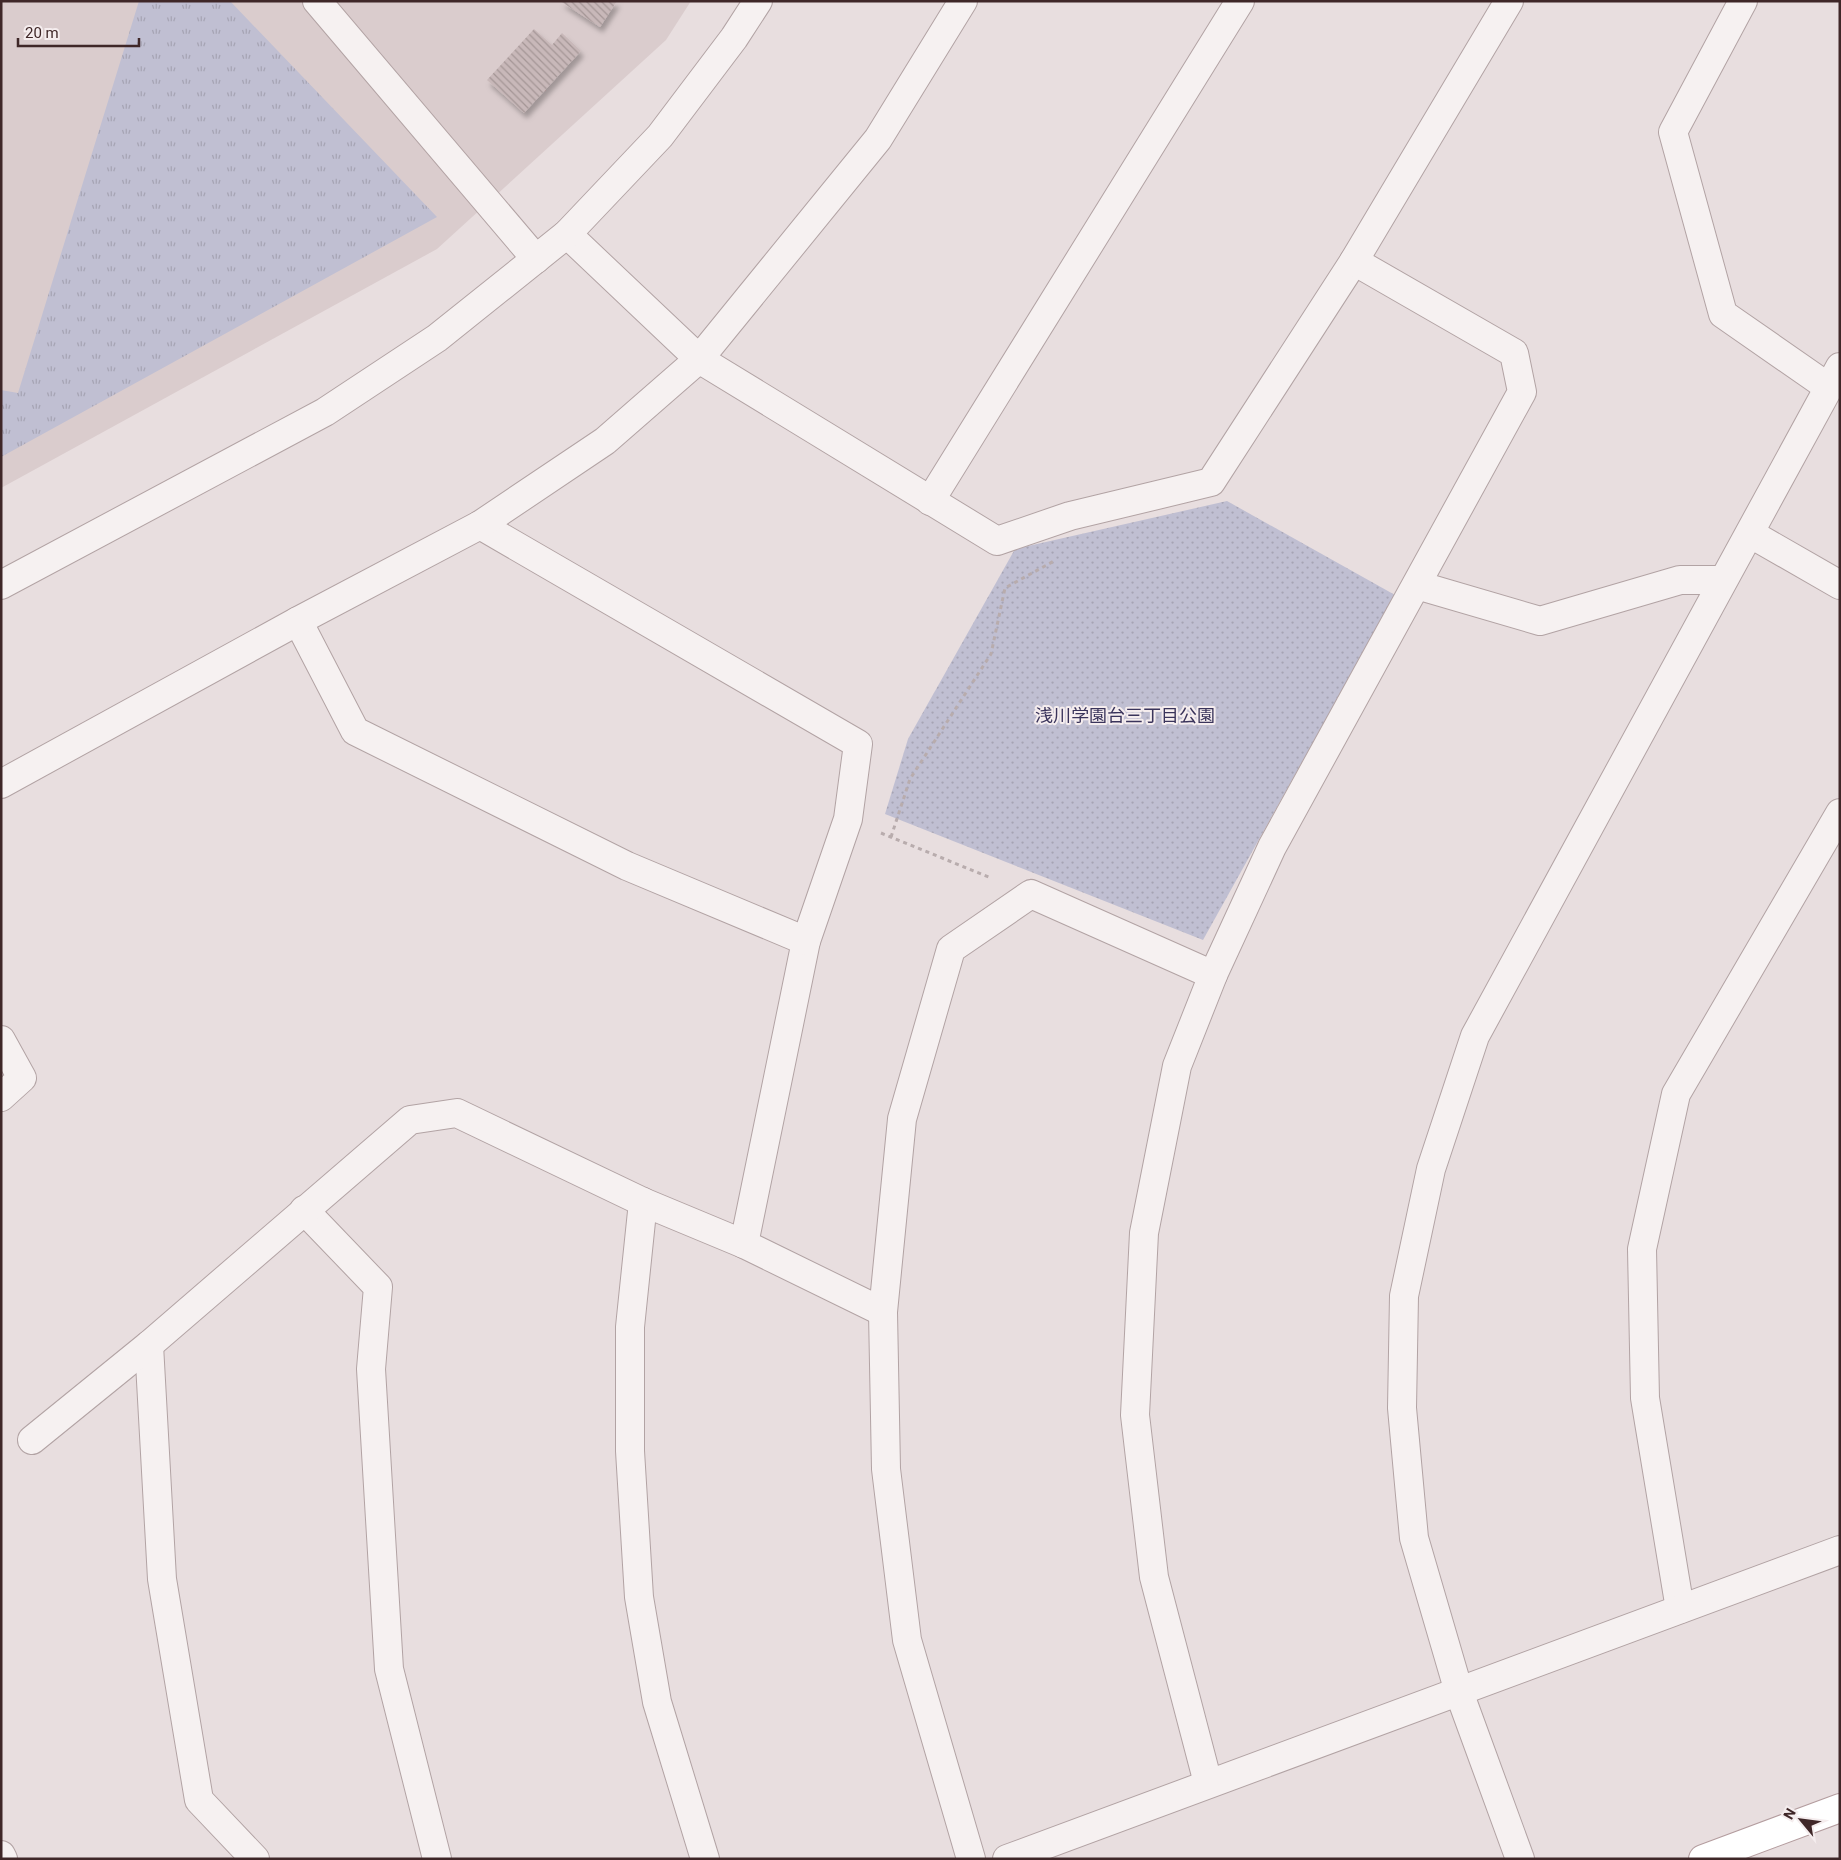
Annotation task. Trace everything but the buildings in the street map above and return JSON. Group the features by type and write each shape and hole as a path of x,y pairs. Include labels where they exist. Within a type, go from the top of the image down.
{"main road":[{"path":"1704,1859 1840,1808"}],"street":[{"path":"317,1 536,258"},
{"path":"1,585 325,412 437,338 567,234 660,136 734,38 758,1"},
{"path":"1,784 298,621 480,525 605,441 698,359 878,139 963,1"},
{"path":"930,501 1240,1"},
{"path":"567,234 698,359 997,541 1070,516 1211,482 1354,261 1509,1"},
{"path":"1520,1859 1459,1692 1414,1538 1402,1408 1404,1296 1431,1169 1475,1036 1834,377 1722,314 1673,132 1743,1"},
{"path":"1208,1783 1154,1577 1135,1415 1144,1233 1177,1066 1213,975 1272,847 1522,392 1514,353 1354,261"},
{"path":"480,525 858,744 848,819 806,941 744,1244"},
{"path":"1750,534 1840,585"},
{"path":"1417,585 1540,621 1680,580 1723,580"},
{"path":"298,621 355,730 627,866 806,941"},
{"path":"1680,1609 1645,1398 1642,1249 1676,1094 1840,812"},
{"path":"971,1859 907,1640 886,1469 883,1312 902,1119 951,949 1031,894 1213,975"},
{"path":"1,1040 22,1078 1,1097"},
{"path":"32,1440 149,1345 410,1120 457,1113 643,1202 744,1244 883,1312"},
{"path":"643,1202 630,1327 630,1451 640,1597 657,1702 705,1859"},
{"path":"304,1210 378,1288 371,1369 389,1669 437,1859"},
{"path":"149,1345 162,1579 198,1800 255,1859"},
{"path":"1007,1859 1840,1550"},
{"path":"1,1855 3,1859"}],"path":[{"path":"891,837 910,779 991,654 1005,588 1068,554 1070,516"},
{"path":"848,819 1031,894"}],"shaded area":[{"path":"1,1 691,1 666,40 437,249 1,488"}],"green space":[{"path":"139,1 230,1 437,217 1,457 1,390 18,393"},
{"name":"浅川学園台三丁目公園","path":"1227,501 1395,595 1203,940 885,814 908,739 1015,549"}]}
